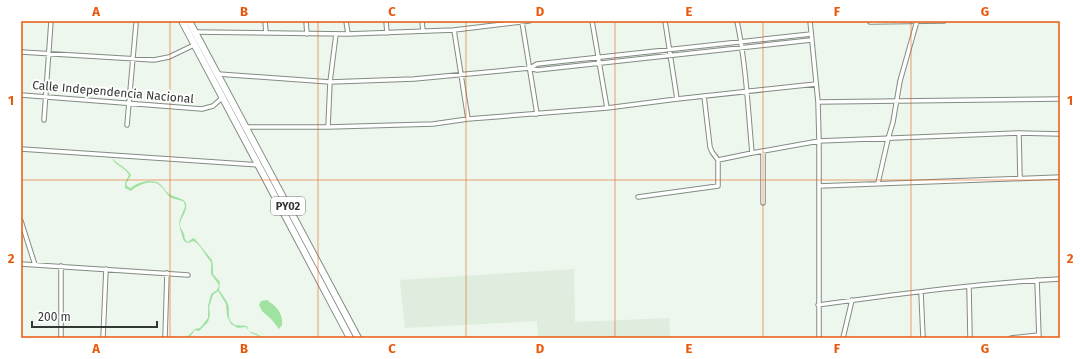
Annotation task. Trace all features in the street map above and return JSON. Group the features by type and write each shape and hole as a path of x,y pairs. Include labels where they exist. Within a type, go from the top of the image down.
{"highway":[{"name":"PY02","path":"182,21 350,338"},
{"name":"PY02","path":"189,21 358,338"}],"street":[{"path":"44,120 51,21"},
{"path":"265,21 266,33"},
{"path":"306,21 307,34"},
{"path":"346,21 348,34"},
{"path":"386,21 387,33"},
{"path":"422,21 423,31"},
{"path":"195,32 307,34 387,33 454,30 529,21"},
{"path":"592,21 607,108"},
{"path":"665,21 677,99"},
{"path":"736,21 742,47 752,153"},
{"path":"810,21 818,102 819,338"},
{"path":"870,21 944,21"},
{"path":"878,183 888,139 894,122 900,81 917,21"},
{"path":"522,22 537,114"},
{"path":"127,125 136,24"},
{"path":"454,30 468,119"},
{"path":"328,127 330,82 336,34"},
{"path":"530,68 537,64 811,34"},
{"path":"218,74 330,82 414,79 530,68 537,70 811,40"},
{"path":"21,52 154,60 169,57 194,44"},
{"path":"246,127 328,127 432,124 468,119 607,108 816,84"},
{"name":"Calle Independencia Nacional","path":"21,95 202,109 213,106 222,97"},
{"path":"638,197 718,186 718,160 710,147 704,96"},
{"path":"818,102 1060,99"},
{"path":"718,160 819,140 888,139 1019,133 1060,134"},
{"path":"1019,133 1020,178"},
{"path":"21,148 258,165"},
{"path":"763,150 763,203"},
{"path":"819,186 1060,177"},
{"path":"21,221 35,265"},
{"path":"21,264 188,274"},
{"path":"61,266 61,338"},
{"path":"103,338 106,269"},
{"path":"165,338 167,273"},
{"path":"818,305 921,292 1060,279"},
{"path":"1011,338 1040,336 1037,280"},
{"path":"969,287 970,338"},
{"path":"921,292 923,338"},
{"path":"843,338 852,300"}],"shaded area":[{"path":"112,158 131,175 126,184 128,187 131,188 149,181 157,182 169,194 182,199 185,202 186,209 181,220 180,227 185,239 188,242 193,238 195,239 212,260 213,274 220,282 219,290 228,304 230,320 235,325 247,326 249,330 246,327 238,328 231,324 227,316 226,304 218,291 213,295 209,307 210,315 208,322 199,331 195,330 189,338 186,338 195,329 200,328 208,318 208,306 211,294 217,290 219,285 211,274 211,262 201,247 193,241 188,243 183,239 180,228 179,222 185,207 184,202 170,197 156,183 145,184 131,191 125,188 125,183 129,175 113,161"},
{"path":"574,269 575,322 669,318 670,338 538,338 537,321 405,328 400,280"},
{"path":"267,300 274,305 280,314 282,325 279,329 262,311 259,305 261,301"},
{"path":"249,331 257,334 264,338 251,333"}]}
